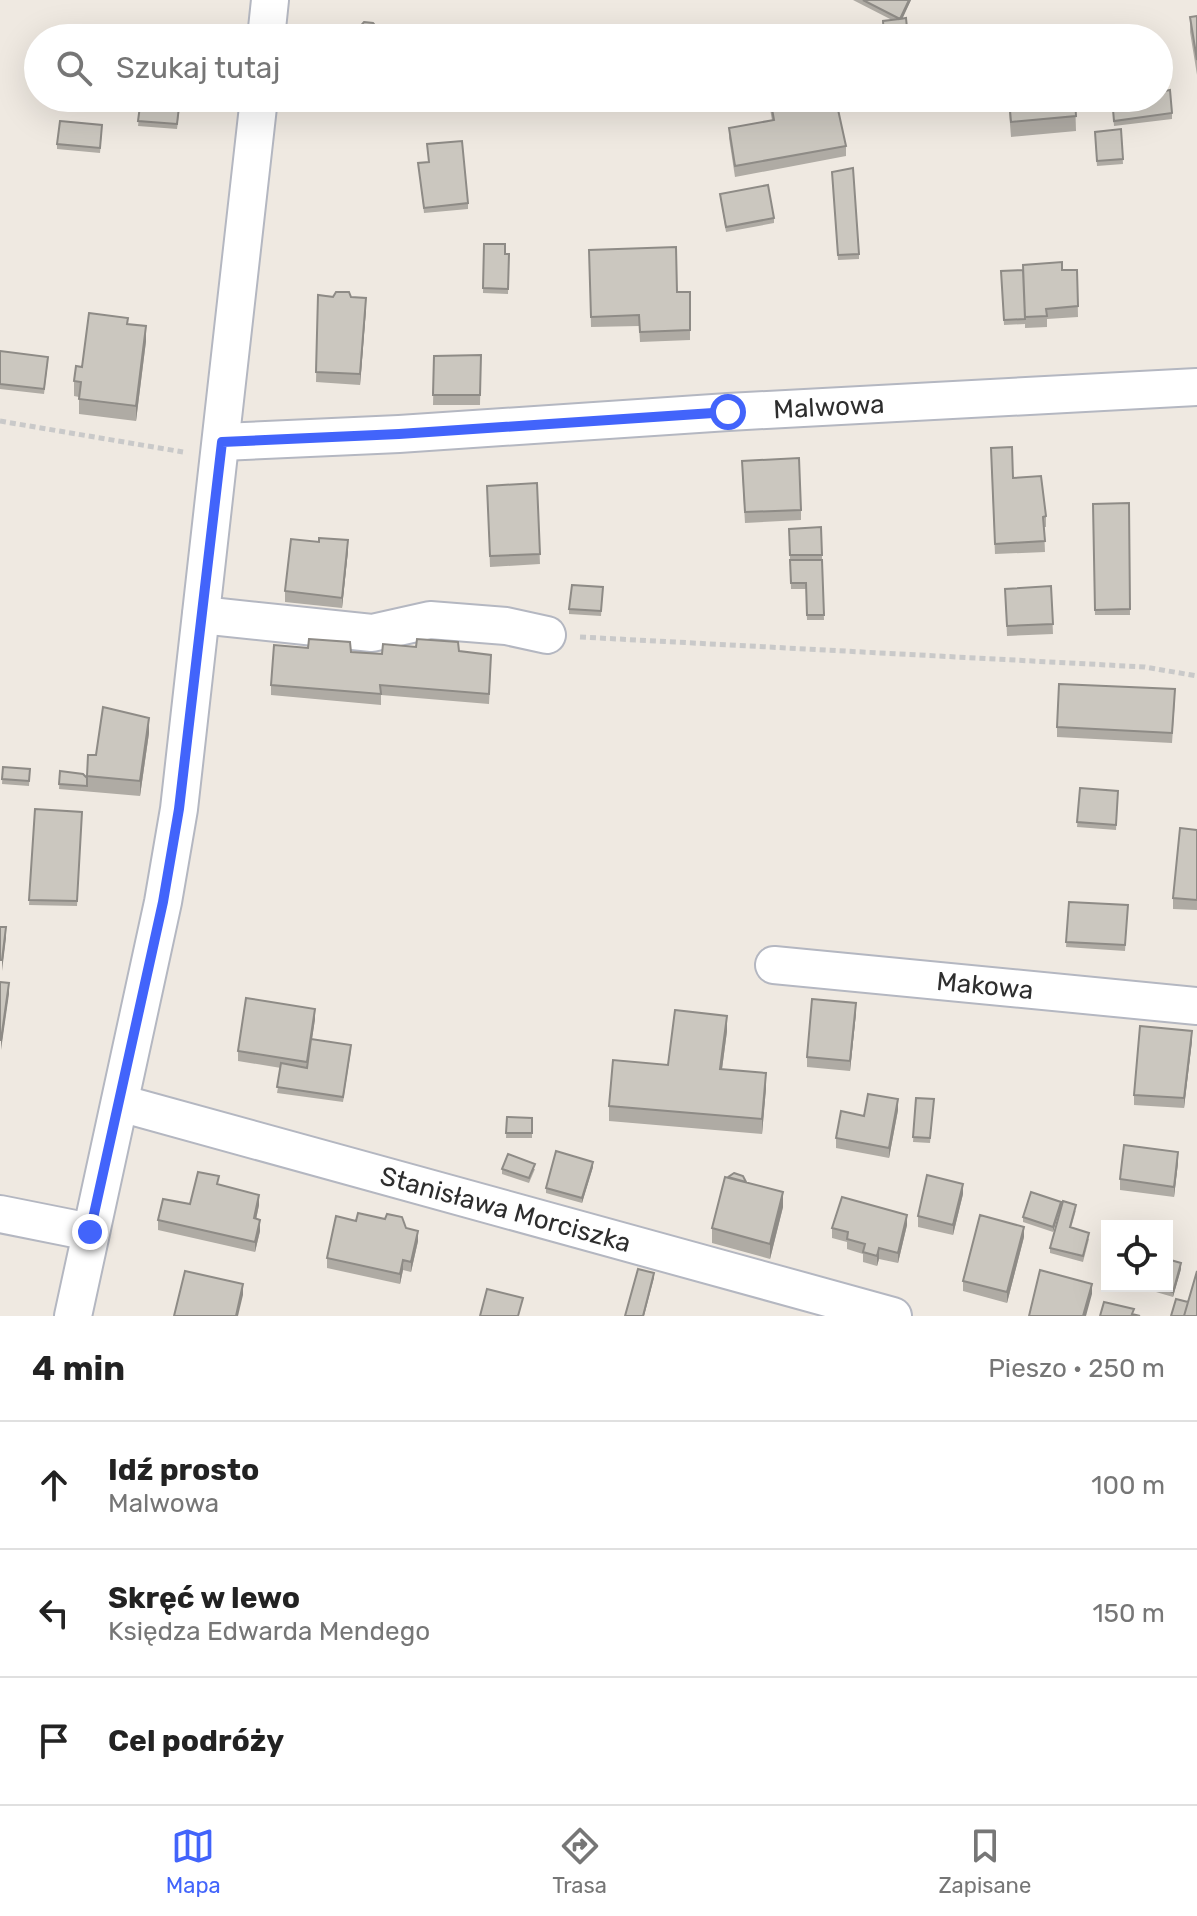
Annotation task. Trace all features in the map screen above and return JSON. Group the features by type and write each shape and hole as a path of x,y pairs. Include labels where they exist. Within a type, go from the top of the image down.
{"street":[{"path":"267,24 270,0"},
{"path":"73,1316 163,902 176,824 257,112"},
{"name":"Malwowa","path":"221,450 414,433 743,411 1197,387"},
{"path":"201,615 372,633 430,620 506,626 547,635"},
{"name":"Makowa","path":"774,965 1197,1006"},
{"name":"Stanisława Morciszka","path":"120,1103 893,1316"},
{"path":"0,1214 90,1232"}],"path":[{"path":"0,421 221,450"},
{"path":"547,635 1145,667 1197,676"}],"building":[{"path":"863,0 909,0 900,19"},
{"path":"1197,16 1197,60 1190,17"},
{"path":"906,18 907,24 883,24 883,21"},
{"path":"139,112 178,112 177,124 138,121"},
{"path":"773,112 839,112 846,146 735,166 729,128 774,120"},
{"path":"1010,112 1076,112 1076,116 1011,122"},
{"path":"1113,112 1172,112 1172,113 1114,121"},
{"path":"60,121 102,125 100,148 57,144"},
{"path":"1121,129 1123,159 1097,161 1095,132"},
{"path":"462,141 468,203 424,208 418,163 429,162 427,144"},
{"path":"853,168 859,254 838,255 832,172"},
{"path":"768,185 774,218 726,227 720,194"},
{"path":"484,244 505,244 505,254 509,254 508,289 483,288"},
{"path":"676,247 677,292 690,292 690,330 640,332 639,315 591,317 589,250"},
{"path":"1062,262 1062,270 1077,270 1078,306 1046,309 1047,316 1025,317 1023,265"},
{"path":"1023,270 1025,319 1004,320 1001,271"},
{"path":"336,292 349,292 351,297 366,298 360,374 316,372 318,295 333,297"},
{"path":"89,313 128,318 127,324 146,326 136,406 79,399 81,382 74,381 76,366 82,367"},
{"path":"0,351 48,357 44,389 0,384"},
{"path":"481,355 480,395 433,395 434,356"},
{"path":"1012,447 1013,478 1041,476 1046,516 1043,517 1045,541 995,544 991,448"},
{"path":"799,458 801,510 745,512 742,461"},
{"path":"537,483 540,554 490,556 487,486"},
{"path":"1129,503 1130,609 1095,610 1093,504"},
{"path":"821,527 822,555 790,555 789,529"},
{"path":"319,538 348,540 342,598 285,591 291,539 319,542"},
{"path":"790,560 822,560 824,615 807,615 806,583 791,583"},
{"path":"572,585 603,587 601,611 569,609"},
{"path":"1051,586 1053,624 1007,626 1005,589"},
{"path":"309,639 350,642 351,652 382,654 383,644 416,647 417,639 458,642 459,651 491,655 489,694 380,685 381,694 271,685 274,645 308,648"},
{"path":"1059,684 1175,689 1172,733 1057,727"},
{"path":"103,707 149,718 140,781 87,776 88,755 96,755"},
{"path":"3,767 30,769 29,781 2,779"},
{"path":"60,771 83,774 87,778 87,786 59,784"},
{"path":"1080,788 1118,791 1116,825 1077,822"},
{"path":"35,809 82,812 77,901 29,900"},
{"path":"1180,828 1197,830 1197,900 1173,898"},
{"path":"1069,902 1128,905 1125,945 1066,942"},
{"path":"0,927 6,927 2,960 0,960"},
{"path":"0,982 9,983 1,1040 0,1040"},
{"path":"246,998 315,1009 307,1062 238,1051"},
{"path":"812,999 856,1003 850,1061 807,1057"},
{"path":"675,1010 727,1016 720,1069 766,1073 762,1119 609,1106 613,1060 668,1065"},
{"path":"1140,1026 1192,1031 1184,1098 1134,1095"},
{"path":"311,1039 351,1045 343,1097 277,1087 281,1063 307,1068"},
{"path":"868,1094 898,1099 889,1148 836,1138 841,1111 864,1116"},
{"path":"916,1098 934,1099 930,1138 913,1137"},
{"path":"507,1117 532,1118 532,1133 506,1133"},
{"path":"1124,1145 1178,1152 1174,1187 1120,1179"},
{"path":"556,1151 593,1162 582,1198 546,1188"},
{"path":"508,1154 535,1164 529,1178 502,1169"},
{"path":"198,1172 219,1176 217,1184 259,1195 254,1218 260,1220 255,1242 158,1220 163,1199 190,1204"},
{"path":"734,1173 743,1176 746,1182 728,1177"},
{"path":"927,1175 963,1184 953,1225 918,1216"},
{"path":"725,1177 783,1192 770,1244 712,1228"},
{"path":"1031,1192 1061,1202 1053,1227 1023,1217"},
{"path":"842,1197 907,1215 898,1253 879,1248 877,1256 863,1252 865,1244 847,1239 848,1232 832,1228"},
{"path":"1063,1201 1076,1205 1070,1227 1089,1233 1083,1256 1050,1248"},
{"path":"358,1213 385,1219 387,1214 402,1217 406,1228 418,1231 411,1262 403,1260 400,1274 327,1258 336,1216 356,1221"},
{"path":"980,1215 1024,1227 1007,1292 963,1281"},
{"path":"1173,1261 1181,1263 1173,1292"},
{"path":"638,1269 654,1273 643,1316 625,1316"},
{"path":"1040,1270 1092,1284 1083,1316 1029,1316"},
{"path":"185,1271 243,1284 236,1316 174,1316"},
{"path":"1197,1271 1197,1316 1184,1316"},
{"path":"487,1289 523,1298 518,1316 480,1316"},
{"path":"1176,1299 1188,1302 1184,1316 1171,1316"},
{"path":"1104,1302 1134,1309 1132,1314 1140,1316 1100,1316"}],"route":[{"path":"90,1232 163,902 179,809 222,442 399,434 728,412"}]}
